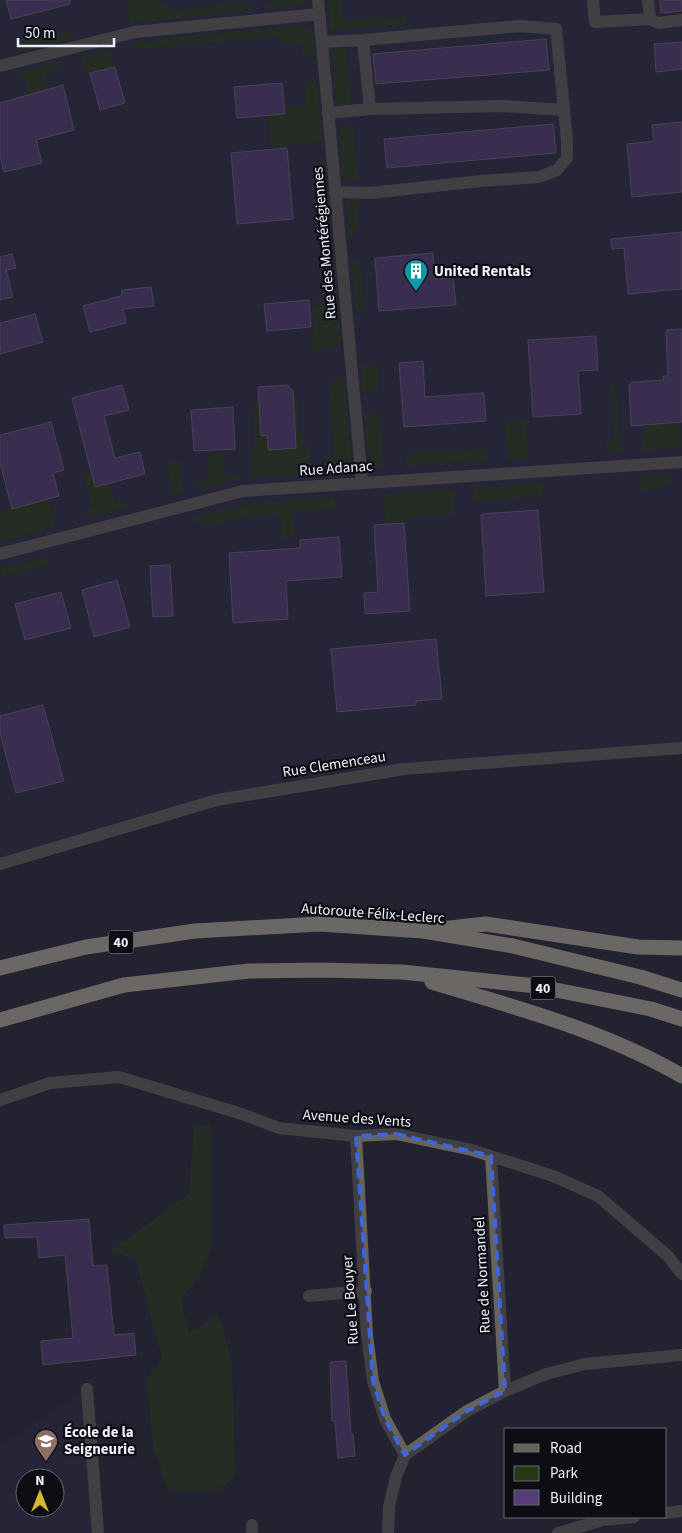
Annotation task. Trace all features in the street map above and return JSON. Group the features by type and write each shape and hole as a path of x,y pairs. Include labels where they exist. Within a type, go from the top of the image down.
{"highway":[{"name":"Autoroute Félix-Leclerc","path":"0,968 86,947 195,931 320,924 423,931 513,946 640,977 682,990"},
{"path":"423,931 486,924 638,946 682,948"},
{"name":"40","path":"0,1020 124,985 249,971 321,970 402,972 536,986 651,1009 682,1019"},
{"path":"402,972 588,1031 682,1076"}],"street":[{"name":"Rue des Montérégiennes","path":"318,0 362,482"},
{"path":"593,0 595,22 650,19 658,23 682,20"},
{"path":"648,0 650,19"},
{"path":"0,66 135,32 319,14"},
{"path":"322,42 520,26 556,29 567,140 567,158 557,170 539,178 481,181 370,193 335,192"},
{"path":"363,40 370,109"},
{"path":"328,113 370,109 503,106 564,110"},
{"name":"Rue Adanac","path":"0,554 243,491 682,462"},
{"name":"Rue Clemenceau","path":"0,864 226,798 404,769 682,748"},
{"name":"Avenue des Vents","path":"0,1100 50,1083 119,1077 242,1114 279,1128 356,1136 396,1134 472,1150 553,1176 598,1196 668,1256 682,1274"},
{"name":"Rue Le Bouyer","path":"356,1136 367,1335 373,1381 385,1419 404,1455"},
{"name":"Rue de Normandel","path":"491,1156 505,1391"},
{"path":"309,1296 366,1291"},
{"path":"388,1533 391,1499 404,1455 467,1411 505,1391 546,1374 584,1364 682,1354"},
{"path":"86,1389 98,1533"},
{"path":"667,1513 682,1512"},
{"path":"558,1533 603,1520 624,1518"}],"highlighted area":[{"path":"396,1134 491,1156 505,1391 467,1411 405,1455 385,1419 373,1381 356,1136"}],"shaded area":[{"path":"0,0 682,0 682,748 404,769 217,800 0,864"},
{"name":"École de la Seigneurie","path":"87,1389 98,1533 0,1533 0,1447"}],"green space":[{"path":"127,0 159,0 169,10 248,4 251,5 252,10 130,24"},
{"path":"307,0 299,6 267,9 268,2"},
{"path":"328,0 341,0 344,21 406,16 407,24 330,30"},
{"path":"298,26 311,33 314,41 315,56 302,57 301,42 279,44 277,36 133,50 132,44 167,38"},
{"path":"71,32 77,37 18,52 17,46 19,41"},
{"path":"346,48 351,106 337,107 332,49"},
{"path":"108,49 114,67 86,75 81,56"},
{"path":"61,61 59,70 46,74 49,88 28,94 24,76 10,77 10,75"},
{"path":"317,81 323,142 287,145 287,148 271,150 268,115 284,108 306,106 304,83"},
{"path":"353,125 358,179 344,181 339,126"},
{"path":"324,160 330,231 320,229 314,162"},
{"path":"346,199 360,199 356,231 349,239"},
{"path":"351,260 355,260 361,266 364,305 360,312 356,313"},
{"path":"336,285 341,347 312,350 311,334 314,333 312,310 316,309 318,300 327,299 327,286"},
{"path":"375,364 377,366 379,390 377,392 363,393 361,366"},
{"path":"344,377 351,455 346,466 328,471 327,460 334,457 330,388 335,379"},
{"path":"613,383 616,385 621,452 606,453 607,440 614,439 610,385"},
{"path":"297,394 299,432 310,451 311,473 252,478 251,451 255,450 252,407 259,406 261,435 267,435 293,395"},
{"path":"365,414 380,414 384,467 372,461 366,438"},
{"path":"525,420 529,458 508,460 505,421"},
{"path":"680,423 682,448 642,450 641,438 645,438 644,425"},
{"path":"486,448 488,452 486,461 407,466 405,461 406,453"},
{"path":"223,454 224,475 236,475 236,480 196,489 196,481 209,480 207,455"},
{"path":"180,461 182,493 174,495 166,464"},
{"path":"91,472 95,487 110,483 115,504 124,502 126,508 87,518 85,510 92,507 84,474"},
{"path":"673,475 668,484 661,488 641,490 640,477"},
{"path":"542,483 543,495 540,499 535,496 482,501 479,503 475,501 474,488"},
{"path":"453,490 454,514 407,517 404,523 386,525 383,494"},
{"path":"334,497 335,510 293,513 294,537 282,538 280,513 203,525 198,524 194,518 227,508 259,503"},
{"path":"48,499 56,527 4,541 0,540 0,512"},
{"path":"49,556 48,566 3,577 0,568"},
{"path":"211,1124 211,1250 199,1277 181,1299 189,1334 218,1314 232,1362 235,1476 219,1490 168,1490 153,1446 147,1379 162,1359 136,1260 110,1251 189,1194 194,1126"}],"building":[{"path":"6,0 70,0 70,4 11,19"},
{"path":"660,0 682,0 682,11 661,13"},
{"path":"546,39 549,70 376,84 373,54"},
{"path":"682,42 682,69 656,72 654,44"},
{"path":"115,67 125,103 100,110 90,73"},
{"path":"282,83 285,114 237,118 234,87"},
{"path":"63,85 74,130 36,140 42,163 4,172 0,156 0,103"},
{"path":"682,122 682,192 632,197 627,144 654,141 652,125"},
{"path":"553,124 556,153 387,168 384,139"},
{"path":"287,148 293,219 237,224 231,153"},
{"path":"682,232 682,289 628,294 624,248 612,249 611,239"},
{"name":"United Rentals","path":"433,253 435,279 453,277 456,305 379,311 375,258"},
{"path":"12,254 16,268 6,270 13,297 0,300 0,257"},
{"path":"151,287 154,306 123,309 126,323 90,332 83,306 121,296 122,290"},
{"path":"309,300 311,327 267,331 264,304"},
{"path":"35,314 43,342 0,354 0,323"},
{"path":"682,329 682,422 631,426 629,385 633,382 664,380 663,376 668,376 666,330"},
{"path":"596,336 598,370 578,371 581,414 533,417 528,340"},
{"path":"423,361 425,397 484,393 486,421 404,427 399,363"},
{"path":"122,385 129,410 104,416 115,458 140,452 145,474 95,487 72,398"},
{"path":"288,385 293,391 296,448 268,450 267,435 261,436 258,387"},
{"path":"233,407 235,449 194,451 191,410"},
{"path":"51,422 64,470 53,473 59,496 12,509 0,463 0,435"},
{"path":"538,510 544,592 486,596 481,514"},
{"path":"404,523 410,611 365,614 364,593 378,592 374,525"},
{"path":"339,537 342,577 286,581 288,619 233,623 229,553 300,548 300,540"},
{"path":"170,565 173,616 153,617 150,566"},
{"path":"117,580 130,627 94,637 82,590"},
{"path":"61,592 71,628 25,640 15,604"},
{"path":"436,639 442,699 416,701 416,705 337,712 331,649"},
{"path":"43,705 64,781 16,793 0,733 0,716"},
{"path":"89,1219 93,1266 107,1265 114,1335 134,1333 136,1355 43,1365 41,1341 73,1338 65,1255 39,1258 37,1237 5,1238 4,1225"},
{"path":"346,1361 351,1434 353,1434 355,1456 338,1458 335,1421 332,1421 330,1362"}],"place":[{"name":"United Rentals","path":"416,292"},
{"name":"École de la Seigneurie","path":"46,1462"}]}
